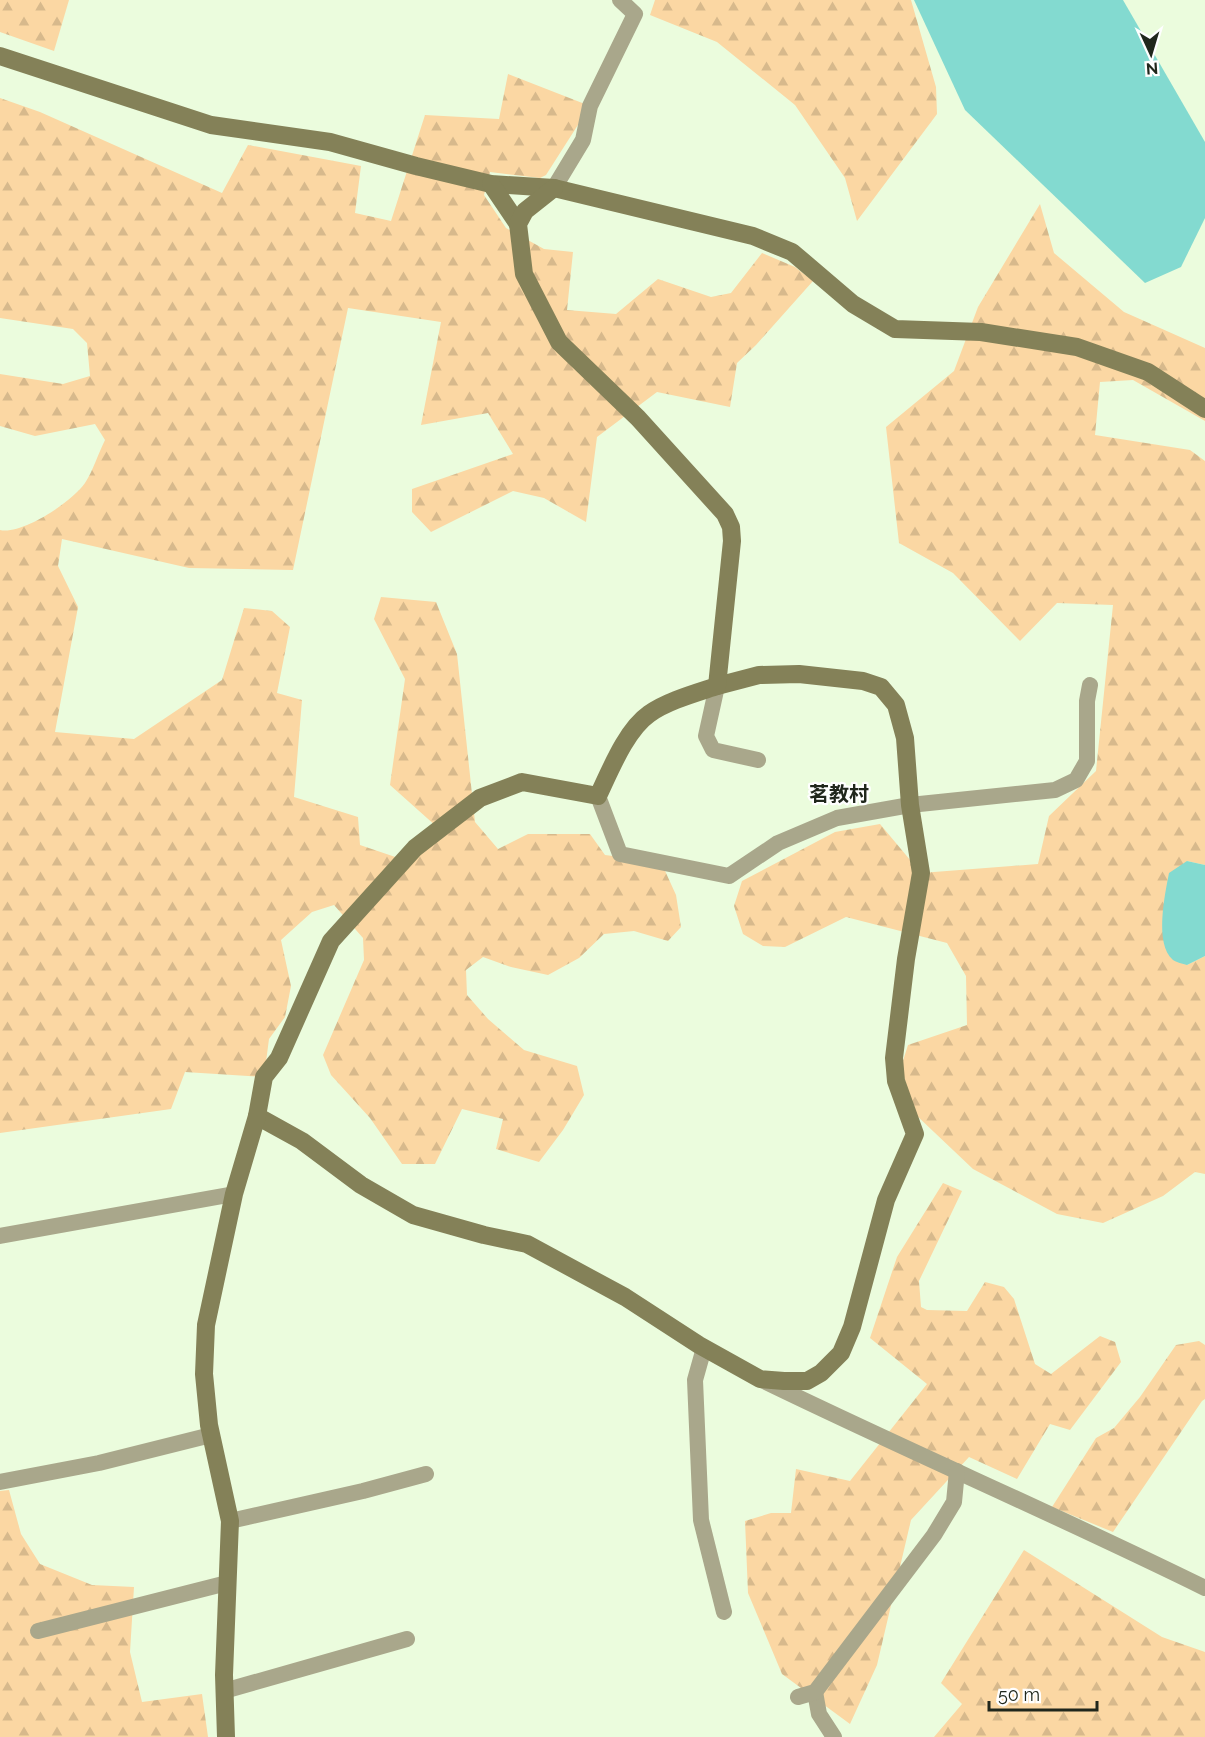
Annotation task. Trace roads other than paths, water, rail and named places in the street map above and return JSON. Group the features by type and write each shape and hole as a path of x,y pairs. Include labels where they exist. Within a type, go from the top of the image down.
{"street":[{"path":"518,224 525,211 554,188 583,140 590,106 635,14 620,0"},
{"path":"0,56 211,125 330,142 491,184 554,188 753,236 792,252 853,304 895,329 981,332 1077,347 1148,372 1205,409"},
{"path":"491,184 518,224 524,274 559,342 638,418 725,514 731,527 732,541 717,686 706,736 713,750 758,760"},
{"path":"760,1379 807,1381 821,1373 841,1353 852,1327 886,1200 915,1134 896,1081 894,1058 906,959 921,873 910,805 905,738 896,705 881,687 863,681 799,674 759,675 717,686 682,698 648,714 627,739 598,796 620,854 729,876 778,843 837,818 910,805 1054,790 1076,780 1087,761 1087,702 1090,685"},
{"path":"226,1737 224,1691 230,1521 211,1435 204,1374 206,1325 234,1194 257,1116 264,1077 279,1058 330,941 415,848 480,798 522,782 598,796"},
{"path":"257,1116 302,1141 361,1185 413,1215 526,1244 625,1297 704,1348 760,1379 875,1435 1205,1587"},
{"path":"0,1236 234,1194"},
{"path":"704,1348 695,1380 701,1520 724,1611"},
{"path":"0,1482 99,1463 211,1435"},
{"path":"798,1697 815,1692 934,1535 954,1502 957,1471"},
{"path":"230,1521 363,1491 426,1474"},
{"path":"38,1631 227,1583"},
{"path":"224,1691 407,1639"},
{"path":"815,1692 819,1714 834,1737"}],"water":[{"path":"914,0 1123,0 1205,142 1205,218 1181,267 1145,283 965,110"},
{"path":"1187,861 1205,865 1205,956 1187,965 1173,960 1167,953 1162,931 1162,918 1169,873"}],"district":[{"name":"茗教村","path":"839,794"}]}
